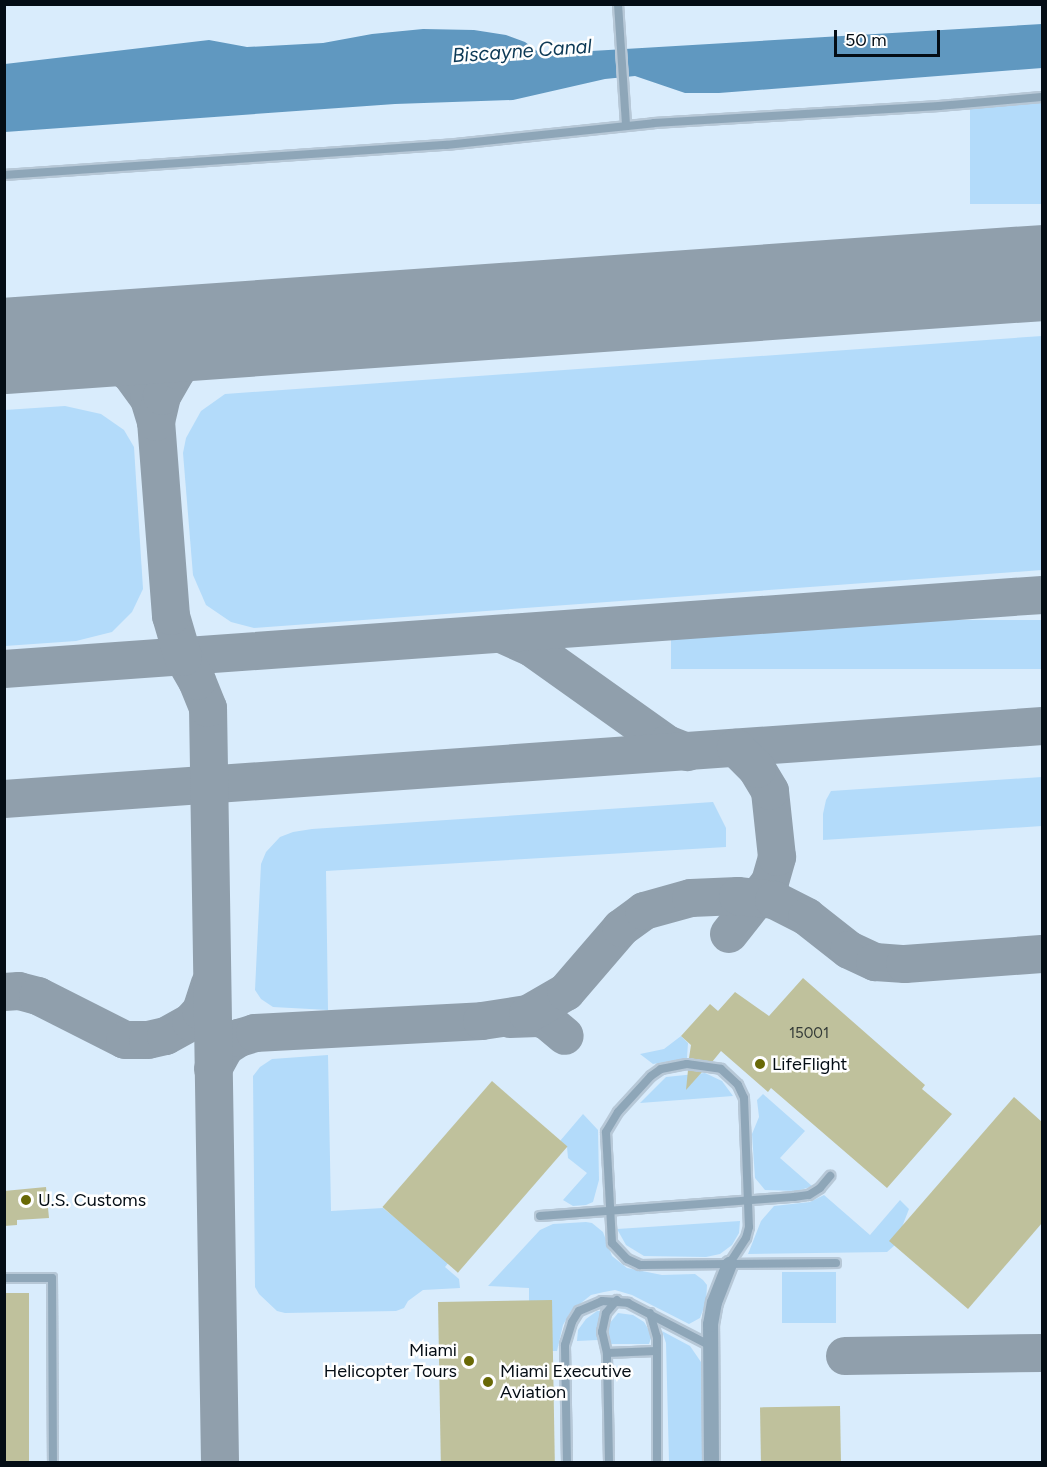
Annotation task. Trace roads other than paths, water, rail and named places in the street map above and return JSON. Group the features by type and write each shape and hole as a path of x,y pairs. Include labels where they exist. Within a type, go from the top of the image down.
{"street":[{"path":"711,1462 709,1345 714,1302 729,1264"}],"lane":[{"path":"618,4 626,126"},
{"path":"4,175 446,146 626,126 1042,97"},
{"path":"729,1264 746,1238 748,1202 744,1098 738,1085 721,1069 687,1064 661,1069 651,1076 609,1124 606,1140 612,1243 627,1259 640,1265 662,1267 836,1263"},
{"path":"540,1216 609,1213 809,1195 820,1188 830,1176"},
{"path":"4,1278 52,1278 53,1462"},
{"path":"567,1462 565,1345 567,1334 579,1311 602,1301 616,1300 650,1313 709,1345"},
{"path":"609,1462 607,1353 603,1341 603,1323 606,1313 616,1300"},
{"path":"650,1313 657,1337 657,1462"},
{"path":"607,1353 656,1351"}],"water":[{"name":"Biscayne Canal","path":"1042,24 1042,68 719,93 685,93 635,76 605,79 513,100 395,104 5,132 5,64 209,40 247,47 323,43 372,34 423,29 474,30 506,35 525,42 541,54"}],"place":[{"name":"LifeFlight","path":"760,1064"},
{"name":"U.S. Customs","path":"26,1200"},
{"name":"Miami Helicopter Tours","path":"469,1361"},
{"name":"Miami Executive Aviation","path":"488,1382"}]}
